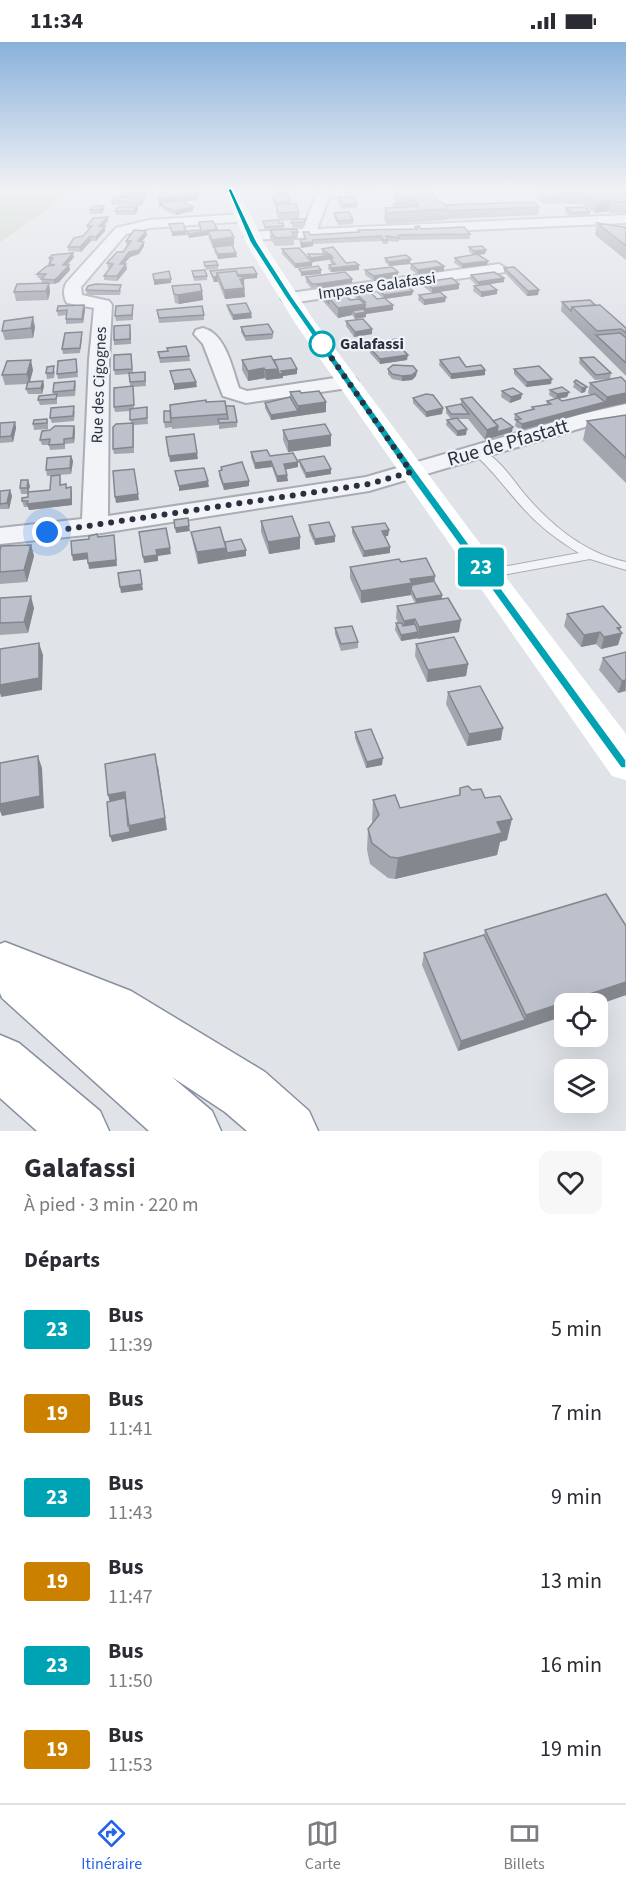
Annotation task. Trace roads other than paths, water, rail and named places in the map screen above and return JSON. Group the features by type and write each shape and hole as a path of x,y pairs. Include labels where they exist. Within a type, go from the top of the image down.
{"main road":[{"path":"255,241 290,298 411,472 626,764"},
{"path":"3,964 89,1043 192,1131"},
{"path":"3,964 113,1009 245,1092 289,1131"},
{"path":"0,1062 80,1131"}],"street":[{"name":"Rue des Cigognes","path":"95,525 99,360 103,305 72,299 73,286 112,241"},
{"name":"Impasse Galafassi","path":"290,298 499,269"},
{"path":"203,334 212,342 230,392 246,397 348,382"},
{"name":"Rue de Pfastatt","path":"0,536 95,525 369,484 590,419 626,411"}],"lane":[{"path":"478,452 498,467 529,507 570,543 609,563 626,566"},
{"path":"486,574 592,555"}],"place":[{"name":"Galafassi","path":"322,344"}]}
